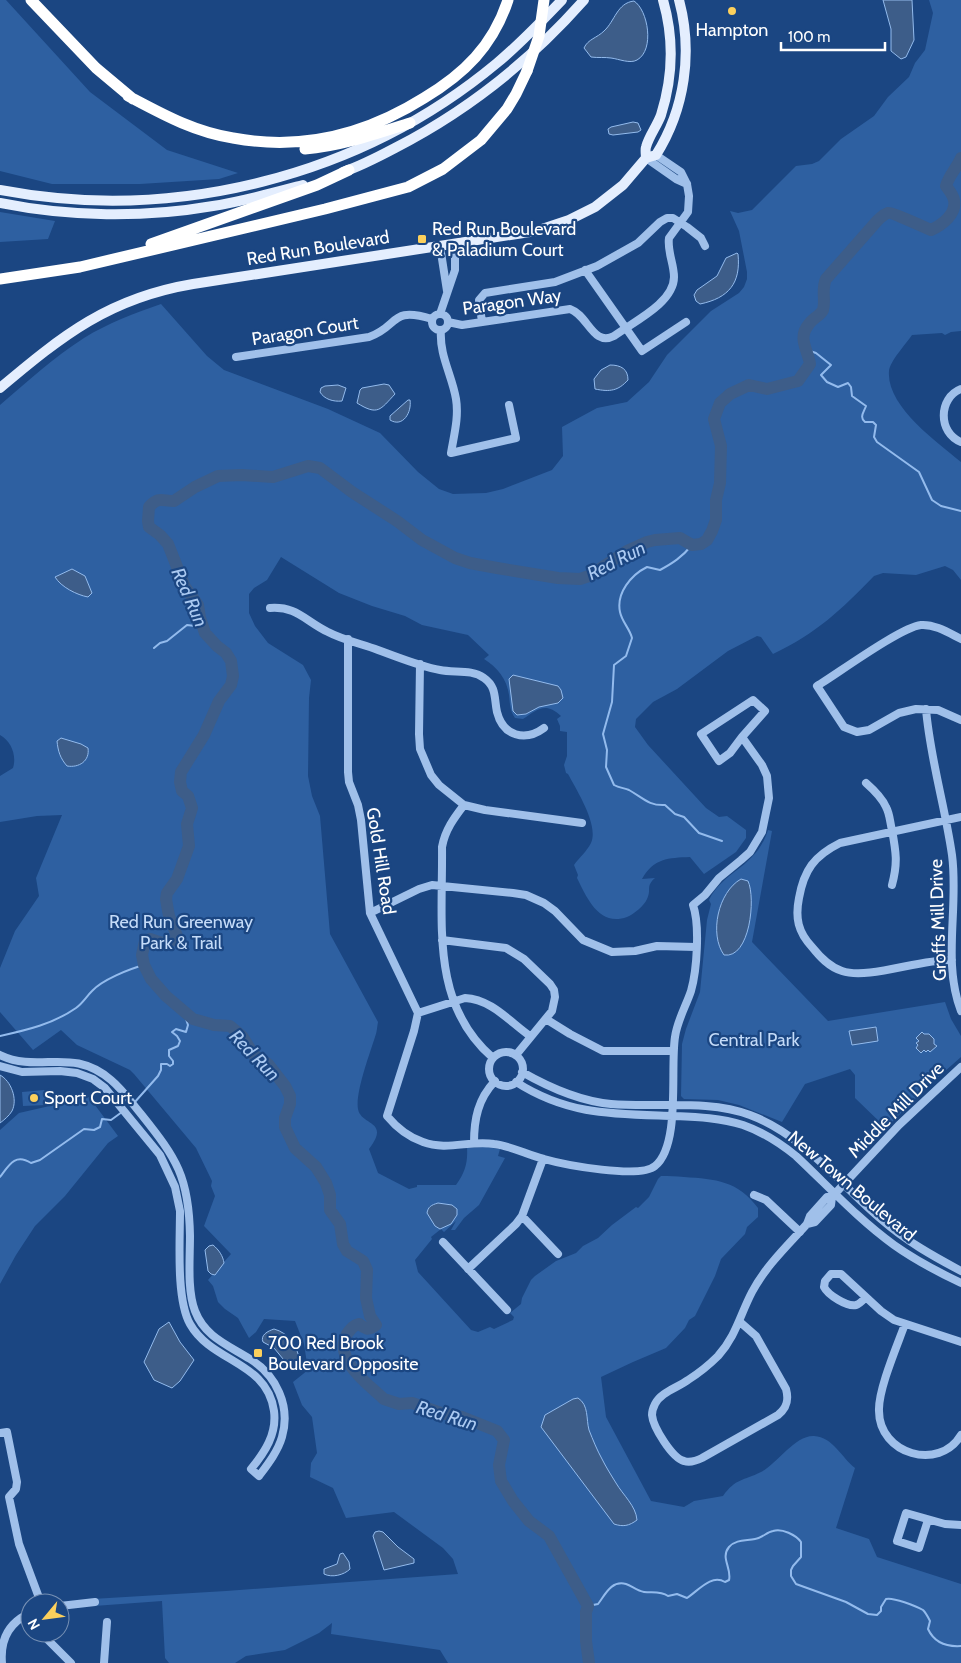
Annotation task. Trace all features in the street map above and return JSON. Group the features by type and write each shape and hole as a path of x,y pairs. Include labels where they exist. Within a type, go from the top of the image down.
{"highway":[{"path":"31,0 96,68 128,96 157,117 180,129 225,143 254,148 284,150 329,146 410,123"},
{"path":"128,96 188,126 234,139 265,142 297,142 340,135 368,127 400,113 456,77 476,58 488,41 500,21 508,0"},
{"path":"0,279 80,267 168,247 396,191 420,182 453,163 481,140 507,109 527,70 538,36 544,0"},
{"path":"31,275 149,245 317,186 349,170"}],"main road":[{"path":"0,190 59,199 140,201 184,198 273,180 362,148 410,123 452,97 497,63 532,32 562,0"},
{"path":"0,203 56,212 137,214 178,211 244,200 313,183 349,170 410,140 477,98 538,48 584,0"},
{"path":"658,0 669,23"},
{"name":"Red Run Boulevard","path":"646,158 646,147 660,116 668,86 671,55 669,23 662,0"},
{"path":"656,154 674,118 684,76 685,38 679,0"},
{"name":"Red Run Boulevard","path":"0,388 52,345 77,328 113,308 146,295 193,284 536,231 587,212 610,196 629,179 646,158 656,154"}],"street":[{"path":"656,154 682,172 687,184"},
{"path":"646,158 676,179 687,184"},
{"name":"Paragon Way","path":"448,322 458,325 566,308 579,313 594,332 602,338 610,338 662,302 670,292 674,279 668,238 690,207 687,184"},
{"path":"482,322 479,300 485,293 555,282 586,270 614,258 638,243 663,219 670,218 681,222 697,234 705,246"},
{"path":"440,314 455,270 454,244"},
{"path":"440,246 447,291"},
{"path":"586,270 642,351 686,322"},
{"name":"Paragon Court","path":"236,357 369,337 406,314 432,319"},
{"path":"440,314 446,317 448,322 446,328 440,330 433,327 432,319 435,315 440,314"},
{"path":"440,330 442,351 457,405 457,420 451,453 516,438 509,405"},
{"path":"961,389 957,390 948,399 943,412 950,434 961,442"},
{"path":"270,608 288,609 326,631 420,664 439,670 468,672 484,678 494,689 500,718 511,732 524,736 544,728"},
{"path":"961,639 944,630 920,625 899,634 817,686 844,728 857,732 869,730 899,713 916,708 938,710 961,720"},
{"name":"Gold Hill Road","path":"348,639 348,772 349,782 358,804 361,820 370,913 418,1013"},
{"path":"420,664 420,749 431,775 440,784 464,805 485,810 582,824"},
{"path":"753,700 765,711 742,737 730,753 719,761 701,734 753,700"},
{"name":"Groffs Mill Drive","path":"926,709 935,772 952,856 954,878 952,960 955,988 961,1011"},
{"path":"530,1036 488,1004 471,998 464,998 418,1013 414,1032 387,1116 404,1132 424,1143 437,1146 474,1143 508,1146 543,1159 605,1170 647,1170 655,1166 665,1152 672,1116 673,1051 676,1031 694,981 697,924 693,905 705,895 719,878 750,852 762,832 769,798 767,776 762,765 742,737"},
{"path":"866,783 887,808 897,863 892,885"},
{"path":"464,805 444,836 442,847 442,940 453,1002 477,1043 493,1058"},
{"path":"952,960 938,959 863,974 842,971 826,962 804,939 797,921 796,910 802,882 813,862 820,855 840,843 961,817"},
{"path":"370,913 425,886 513,893 534,898 555,911 583,940 591,945 612,952 634,951 657,946 696,947"},
{"path":"442,940 492,945 515,952 550,984 554,990 554,1004 546,1019 516,1055"},
{"path":"546,1019 603,1051 673,1051"},
{"path":"505,1052 516,1055 522,1063 522,1072 516,1082 506,1085 495,1081 491,1076 489,1068 493,1058 499,1053 505,1052"},
{"path":"0,1055 24,1062 60,1061 80,1063 98,1071 120,1088 168,1149 185,1184 190,1211 191,1296 198,1318 210,1335 250,1359 267,1372 283,1402 285,1419 282,1436 274,1454 259,1476 250,1469 266,1449 272,1434 274,1416 270,1395 259,1379 244,1367 210,1348 189,1322 181,1298 180,1211 175,1187 160,1155 112,1095 99,1083 77,1073 60,1071 22,1072 0,1066"},
{"name":"Middle Mill Drive","path":"740,1322 756,1336 786,1389 788,1395 786,1406 778,1415 702,1458 695,1461 683,1461 676,1458 671,1453 654,1422 652,1410 658,1398 687,1381 717,1356 734,1334 751,1293 759,1280 800,1232 808,1224 815,1222 831,1205 834,1196 843,1185 919,1105 961,1067"},
{"name":"New Town Boulevard","path":"522,1072 549,1087 593,1101 611,1104 708,1107 748,1114 763,1120 791,1136 901,1236 961,1270"},
{"path":"474,1143 474,1124 478,1110 484,1094 495,1081"},
{"name":"New Town Boulevard","path":"516,1082 568,1107 609,1114 709,1118 744,1125 758,1131 796,1156 834,1196 894,1245 940,1273 961,1283"},
{"path":"468,1269 516,1224 522,1216 543,1159"},
{"path":"754,1195 766,1200 800,1232"},
{"path":"522,1216 558,1254"},
{"path":"443,1242 507,1310"},
{"path":"866,1298 855,1306 830,1295 824,1287 825,1282 831,1274 841,1274 887,1316 905,1324 961,1342"},
{"path":"905,1324 879,1402 880,1420 883,1429 888,1438 903,1451 921,1455 939,1453 955,1443 961,1435"},
{"path":"0,1499 9,1497 16,1490 17,1482 3,1432"},
{"path":"9,1497 19,1544 38,1593"},
{"path":"928,1520 918,1548 897,1541 906,1513 945,1524 961,1525"},
{"path":"70,1605 94,1602"},
{"path":"2,1663 3,1633 20,1619"},
{"path":"104,1663 107,1622"},
{"path":"51,1643 71,1663"}],"green space":[{"path":"0,0 6,0 90,92 167,150 238,173 219,179 140,184 52,184 0,171"},
{"name":"Red Run Greenway Park & Trail","path":"929,0 961,0 961,331 945,335 942,333 912,335 895,358 889,371 890,384 904,410 927,434 961,462 961,580 953,570 945,566 916,575 883,573 874,576 828,620 803,638 773,654 761,637 757,636 728,651 677,689 653,702 636,719 635,727 648,745 706,808 719,817 727,816 746,830 746,838 736,852 704,874 690,857 662,860 651,867 642,879 655,878 649,886 646,902 636,912 627,917 609,918 595,909 577,878 578,875 574,865 591,843 593,836 586,808 566,773 564,765 567,756 567,732 560,731 557,719 561,716 550,709 541,708 523,719 515,718 511,710 508,689 504,679 484,659 489,655 468,635 422,625 405,616 339,593 281,557 267,580 254,588 249,594 249,613 255,626 268,643 303,665 311,680 308,776 312,796 320,816 330,934 378,1022 376,1035 361,1083 358,1109 360,1114 376,1128 375,1140 369,1149 378,1173 409,1189 417,1187 417,1185 456,1185 465,1167 467,1148 486,1147 500,1149 498,1156 505,1158 479,1205 464,1218 455,1230 451,1230 456,1221 444,1232 441,1229 431,1237 432,1239 415,1260 418,1272 471,1330 478,1332 490,1327 494,1329 513,1320 514,1317 510,1313 521,1304 531,1280 535,1276 556,1261 576,1253 636,1207 638,1208 649,1197 661,1176 716,1181 726,1183 742,1192 758,1208 758,1217 747,1227 745,1234 721,1259 715,1276 695,1316 689,1320 685,1328 666,1348 601,1377 606,1417 651,1501 684,1507 694,1501 723,1496 736,1483 767,1468 800,1440 814,1436 827,1440 855,1468 836,1528 869,1539 877,1557 961,1584 961,1663 448,1663 440,1650 331,1634 332,1623 319,1633 285,1650 246,1656 235,1663 169,1663 165,1658 162,1601 94,1606 92,1599 458,1574 453,1559 443,1548 394,1512 346,1518 333,1488 310,1477 311,1463 317,1453 312,1417 302,1405 293,1382 308,1370 304,1344 295,1321 264,1319 256,1332 249,1338 238,1318 218,1302 213,1286 208,1280 231,1254 204,1226 215,1196 211,1186 212,1181 196,1148 130,1070 77,1045 61,1030 33,1050 0,1012 0,968 15,931 39,896 36,878 62,815 37,816 0,822 0,776 13,768 14,753 7,741 0,735 0,405 51,361 84,338 112,323 161,304 207,356 224,370 328,409 380,433 418,472 439,489 453,494 486,493 503,489 552,470 563,456 562,427 597,408 627,402 649,382 667,355 711,311 739,293 744,287 747,272 739,231 730,211 738,213 752,210 796,166 819,161 841,139 874,116 888,97 909,77 915,63 925,50 933,13"},
{"path":"0,212 55,221 48,239 0,242"},
{"name":"Central Park","path":"768,830 772,831 752,942 828,1021 945,1002 951,1019 961,1036 961,1057 927,1087 886,1128 855,1098 855,1075 850,1069 805,1084 782,1122 739,1105 718,1100 684,1099 681,1096 682,1044 700,992 707,920 711,904 709,900 723,882 756,853 763,843"},
{"name":"Sport Court","path":"45,1090 46,1105 23,1106 22,1092"},
{"path":"89,1097 118,1136 108,1143 65,1196 35,1226 0,1284 0,1130 19,1113"}],"shaded area":[{"path":"883,0 912,0 914,40 906,57 901,59 891,51 891,29"},
{"path":"634,1 643,13 648,30 648,39 643,55 631,62 591,57 584,48 586,45 608,27 624,5"},
{"path":"633,122 638,123 641,130 638,132 609,134 608,129 611,127"},
{"path":"737,253 737,273 731,288 719,298 700,304 696,301 694,295 697,290 717,276 726,258"},
{"path":"610,365 623,368 627,373 628,380 613,390 595,389 594,379 601,370"},
{"path":"384,384 389,385 395,394 382,407 374,410 357,403 362,388"},
{"path":"338,385 346,388 342,401 335,401 324,397 320,392 321,388 325,386"},
{"path":"410,400 410,409 406,418 399,422 390,420 390,416"},
{"path":"72,569 85,576 92,593 88,597 70,590 55,577"},
{"path":"513,675 558,686 563,698 558,703 539,707 526,714 517,715 513,711 509,679"},
{"path":"61,738 88,748 87,757 83,763 76,766 67,766 58,748 57,741"},
{"path":"741,879 748,881 750,889 751,913 749,926 740,948 733,954 724,955 719,946 717,936 718,914 727,893"},
{"path":"876,1027 878,1041 852,1045 849,1031"},
{"path":"922,1032 929,1034 937,1046 930,1052 924,1050 921,1053 916,1048 918,1045 916,1043 919,1041 916,1038"},
{"path":"0,1075 10,1086 14,1096 14,1106 8,1116 0,1123"},
{"path":"438,1203 452,1205 457,1209 457,1215 451,1224 440,1229 435,1226 427,1213 430,1206"},
{"path":"213,1245 220,1253 224,1263 215,1275 208,1271 205,1250"},
{"path":"169,1322 180,1342 194,1360 180,1381 172,1388 154,1380 144,1362 159,1329"},
{"path":"274,1329 288,1337 297,1350 300,1361 294,1367 288,1365 274,1348 263,1342 264,1335"},
{"path":"578,1398 586,1408 589,1430 600,1456 634,1510 637,1520 631,1524 623,1526 614,1524 541,1427 545,1415"},
{"path":"375,1532 383,1532 414,1559 414,1563 384,1570 373,1536"},
{"path":"343,1553 349,1562 350,1569 338,1575 324,1574 324,1569 337,1564 340,1554"}],"waterway":[{"name":"Red Run","path":"589,1663 586,1641 586,1612 588,1606 549,1536 529,1521 513,1501 501,1481 499,1465 504,1440 497,1431 462,1417 441,1413 412,1403 399,1404 384,1399 354,1371 348,1362 344,1344 347,1334 353,1327 359,1324 367,1329 376,1325 370,1316 366,1298 367,1270 363,1261 347,1251 343,1244 340,1224 330,1210 330,1195 326,1183 316,1167 295,1148 285,1127 285,1118 290,1104 290,1096 285,1086 268,1064 254,1055 242,1036 230,1026 214,1025 193,1019 166,996 151,979 144,965 142,955 145,941 150,939 162,943 175,940 177,936 169,916 166,899 167,893 177,879 189,846 187,824 192,808 188,796 182,791 180,782 181,772 204,735 219,701 231,685 233,676 231,661 226,653 205,633 198,605 185,587 168,544 149,527 149,507 158,500 174,501 195,487 218,476 273,477 308,466 320,468 422,540 455,558 470,563 558,578 580,579 589,576 627,551 647,542 680,538 692,545 701,544 707,540 716,520 721,446 714,419 720,403 730,394 749,385 767,389 798,381 810,364 804,344 804,334 811,322 823,310 826,279 877,221 888,213 931,230 944,222 951,214 954,205 953,196 946,186 961,158"},
{"path":"804,349 816,353 831,365 821,375 827,382 838,387 848,383 851,387 852,396 866,406 863,420 865,422 873,422 876,425 874,437 877,442 919,472 932,500 941,506 961,511"},
{"path":"692,545 685,553 660,570 647,567 641,570 626,585 620,598 619,605 622,619 632,638 626,656 614,665 612,702 603,734 607,750 606,767 614,785 629,790 650,803 665,805 675,814 684,817 699,833 722,841"},
{"path":"154,648 160,643 167,641 187,625 203,627"},
{"path":"0,1036 30,1029 67,1014 102,983 144,965"},
{"path":"134,1103 158,1076 161,1064 170,1066 173,1064 169,1056 169,1050 178,1046 180,1041 172,1032 176,1029 186,1032 188,1025 186,1019 189,1016"},
{"path":"0,1177 13,1162 21,1159 31,1163 40,1160 84,1129 94,1130 100,1127 102,1119 111,1120 122,1112"},
{"path":"588,1606 598,1604 612,1586 621,1583 641,1591 668,1596 677,1594 687,1598 710,1581 720,1580 725,1582 729,1580 726,1555 732,1544 738,1541 758,1538 780,1530 792,1535 801,1542 801,1557 791,1570 791,1576 796,1584 846,1602 868,1614 877,1615 881,1611 881,1607 886,1599 894,1599 910,1604 925,1612 930,1621 928,1629 937,1640 950,1646 961,1646"}],"place":[{"name":"Hampton","path":"732,11"},
{"name":"Red Run Boulevard & Paladium Court","path":"422,239"},
{"name":"Sport Court","path":"34,1098"},
{"name":"700 Red Brook Boulevard Opposite","path":"258,1353"}]}
